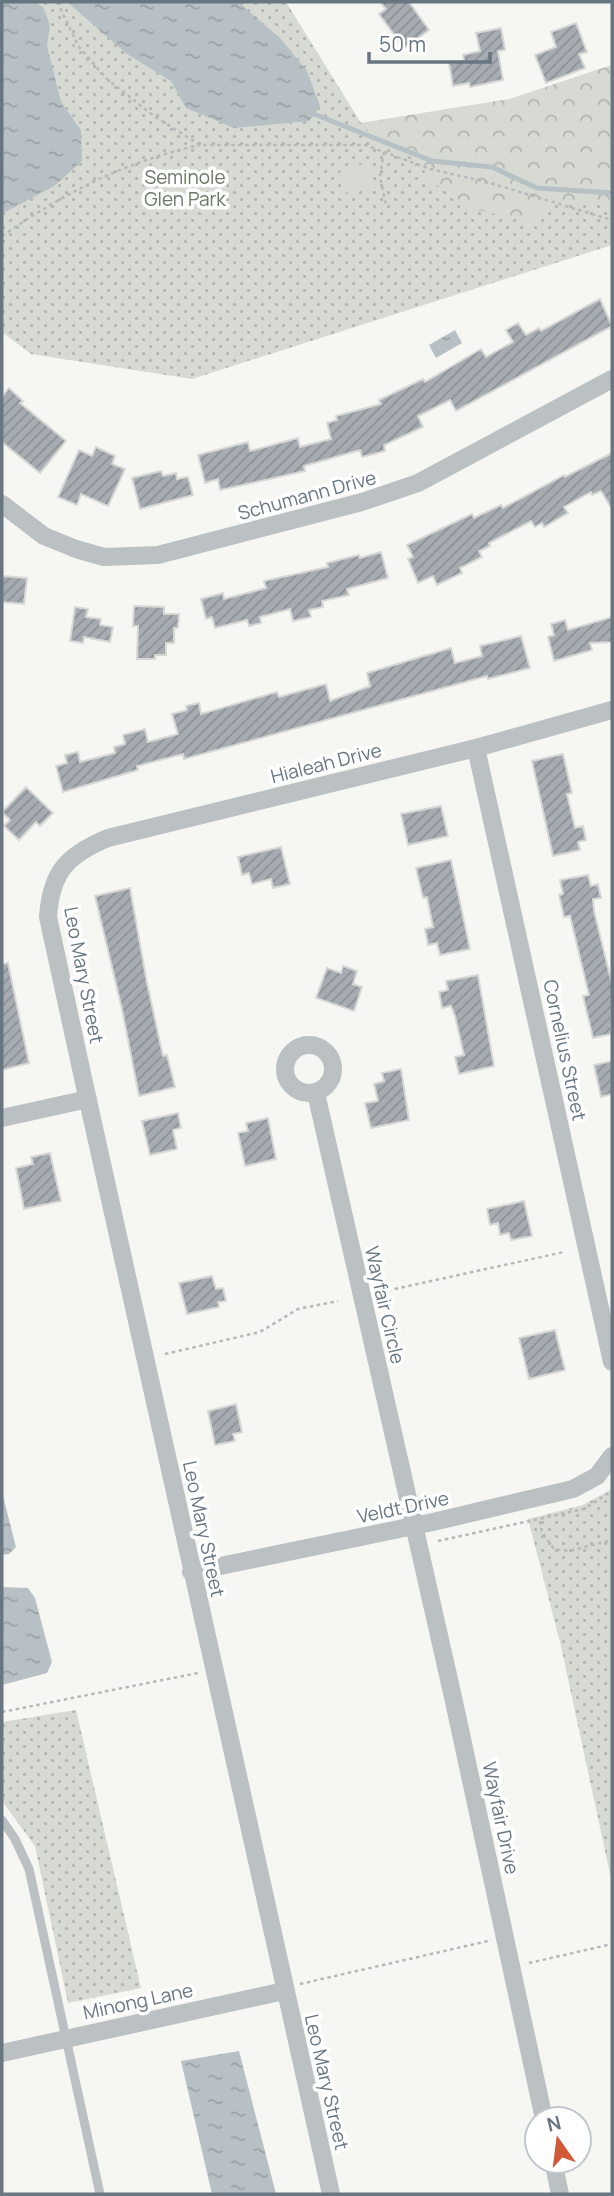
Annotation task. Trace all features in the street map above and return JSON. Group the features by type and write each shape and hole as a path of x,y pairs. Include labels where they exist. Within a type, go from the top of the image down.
{"street":[{"name":"Schumann Drive","path":"2,504 44,536 76,550 104,557 158,555 349,506 418,483 612,380"},
{"name":"Hialeah Drive","path":"58,872 81,849 108,838 475,748 612,710"},
{"name":"Cornelius Street","path":"475,748 612,1362"},
{"name":"Leo Mary Street","path":"58,872 50,896 48,917 147,1356 191,1572 331,2194"},
{"name":"Wayfair Circle","path":"316,1093 413,1526"},
{"path":"2,1118 88,1099"},
{"name":"Veldt Drive","path":"191,1572 413,1526 573,1489 597,1476 612,1457"},
{"name":"Wayfair Drive","path":"413,1526 541,2105"},
{"name":"Minong Lane","path":"2,2053 284,1989"},
{"path":"556,2175 560,2194"}],"lane":[{"path":"2,1820 29,1868 100,2194"}],"path":[{"path":"57,2 79,47 107,79 154,116 200,145"},
{"path":"2,236 92,181 140,159 200,145 365,145 430,169 487,182 612,220"},
{"path":"384,152 380,177 386,205"},
{"path":"382,1292 564,1252"},
{"path":"165,1354 260,1332 298,1309 338,1301"},
{"path":"438,1541 584,1509 612,1491"},
{"path":"540,1520 542,1532 554,1549 569,1551 612,1540"},
{"path":"2,1712 213,1670"},
{"path":"284,1989 505,1937"},
{"path":"512,1967 612,1944"}],"green space":[{"name":"Seminole Glen Park","path":"2,2 286,2 361,123 510,99 612,65 612,245 192,379 31,354 2,332"},
{"path":"612,65 612,204 552,200 536,224 459,205 453,190 426,183 424,162 381,145 361,123 510,99"},
{"path":"369,163 375,186 345,193 340,170"},
{"path":"612,1489 612,1883 560,1642 528,1519 583,1505"},
{"path":"76,1710 141,1988 68,2003 35,1846 2,1801 2,1722"}],"water":[{"path":"2,2 35,2 43,7 50,25 47,46 61,102 81,130 82,161 54,186 2,214"},
{"path":"67,2 239,3 280,38 307,71 320,106 309,121 234,128 186,108 171,81 127,54"},
{"path":"455,330 462,343 436,358 429,345"},
{"path":"2,1492 16,1547 9,1554 2,1555"},
{"path":"2,1587 28,1588 35,1598 52,1662 47,1673 2,1685"},
{"path":"239,2051 276,2194 212,2194 181,2061"}],"building":[{"path":"380,2 409,2 429,30 404,48 379,14 386,9"},
{"path":"576,23 587,52 579,54 585,68 546,83 535,55 556,47 551,32"},
{"path":"501,28 505,50 498,51 503,80 470,87 469,83 453,86 449,63 464,61 463,55 480,51 476,33"},
{"path":"600,299 612,326 456,411 450,400 418,416 423,427 384,445 385,451 362,457 360,450 304,466 305,471 220,490 218,479 205,483 198,455 248,442 250,451 298,438 300,447 331,439 327,423 337,420 336,416 381,404 379,400 423,379 425,382 481,349 486,357 513,342 506,330 518,323 526,335 539,328 541,331"},
{"path":"9,388 23,401 20,403 66,441 40,473 2,442 2,397"},
{"path":"96,447 115,456 112,464 125,469 108,506 81,494 77,505 58,497 79,450 92,456"},
{"path":"612,453 612,509 601,491 592,495 591,492 564,507 568,513 544,527 542,523 535,527 531,521 489,543 490,546 479,551 482,557 460,568 462,573 437,585 433,576 418,583 408,559 413,557 407,545 472,514 474,518 501,505 503,508"},
{"path":"161,471 163,476 176,473 177,479 188,477 193,495 140,509 132,478"},
{"path":"381,552 388,578 347,589 349,595 322,601 323,607 309,610 311,617 293,621 290,609 260,617 261,623 249,626 247,620 215,628 212,617 206,619 201,599 223,593 224,599 266,588 264,581 328,567 327,563 359,555 360,558"},
{"path":"2,576 27,578 24,604 2,602"},
{"path":"134,606 164,607 164,614 179,614 178,628 174,628 174,643 166,643 166,655 155,655 155,659 137,659 138,626 133,626"},
{"path":"75,607 88,609 86,617 101,619 100,625 113,627 110,642 84,637 83,643 70,641"},
{"path":"612,617 612,642 590,643 592,650 554,661 548,637 554,635 551,624 565,620 568,630"},
{"path":"521,636 530,668 488,679 487,676 184,759 183,754 137,766 138,770 63,792 56,766 67,763 65,755 78,752 80,762 115,753 114,747 125,744 123,735 145,729 148,742 178,734 172,714 187,710 186,706 199,703 201,714 277,692 279,697 326,684 330,701 370,686 367,673 451,648 455,663 482,656 480,646"},
{"path":"563,754 572,793 567,794 575,828 583,826 586,840 578,842 580,850 553,856 532,761"},
{"path":"26,787 53,813 40,826 36,822 19,840 4,826 10,820 2,812"},
{"path":"441,806 448,836 408,845 401,814"},
{"path":"281,847 290,884 273,888 271,879 252,884 249,873 242,875 238,857"},
{"path":"451,860 470,949 440,955 437,943 428,945 425,929 433,927 427,897 423,898 416,868"},
{"path":"588,875 591,886 598,884 601,898 593,899 594,911 612,984 611,1034 593,1038 583,996 589,995 570,916 564,917 559,895 563,894 560,880"},
{"path":"130,888 163,1056 167,1055 175,1087 139,1096 95,896"},
{"path":"8,963 29,1063 2,1070 2,964"},
{"path":"343,966 357,971 353,984 362,987 354,1011 316,998 327,968 341,973"},
{"path":"478,975 494,1066 459,1074 455,1057 464,1055 455,1016 451,1006 442,1008 439,992 448,990 446,981"},
{"path":"612,1061 612,1094 601,1097 594,1065"},
{"path":"401,1069 409,1120 371,1128 365,1103 378,1101 374,1084 384,1081 382,1073"},
{"path":"178,1113 181,1128 173,1130 177,1149 150,1155 142,1121"},
{"path":"268,1118 276,1159 245,1166 238,1133 248,1131 246,1123"},
{"path":"50,1153 61,1201 24,1209 16,1168 33,1164 31,1157"},
{"path":"524,1201 532,1236 511,1240 509,1233 500,1235 498,1223 490,1225 487,1209"},
{"path":"212,1276 216,1289 223,1288 226,1301 218,1302 219,1307 187,1314 179,1283"},
{"path":"555,1330 565,1370 529,1379 519,1338"},
{"path":"236,1404 242,1432 233,1434 235,1441 215,1445 208,1411"}],"waterway":[{"path":"314,114 432,161 492,167 537,188 612,193"}]}
